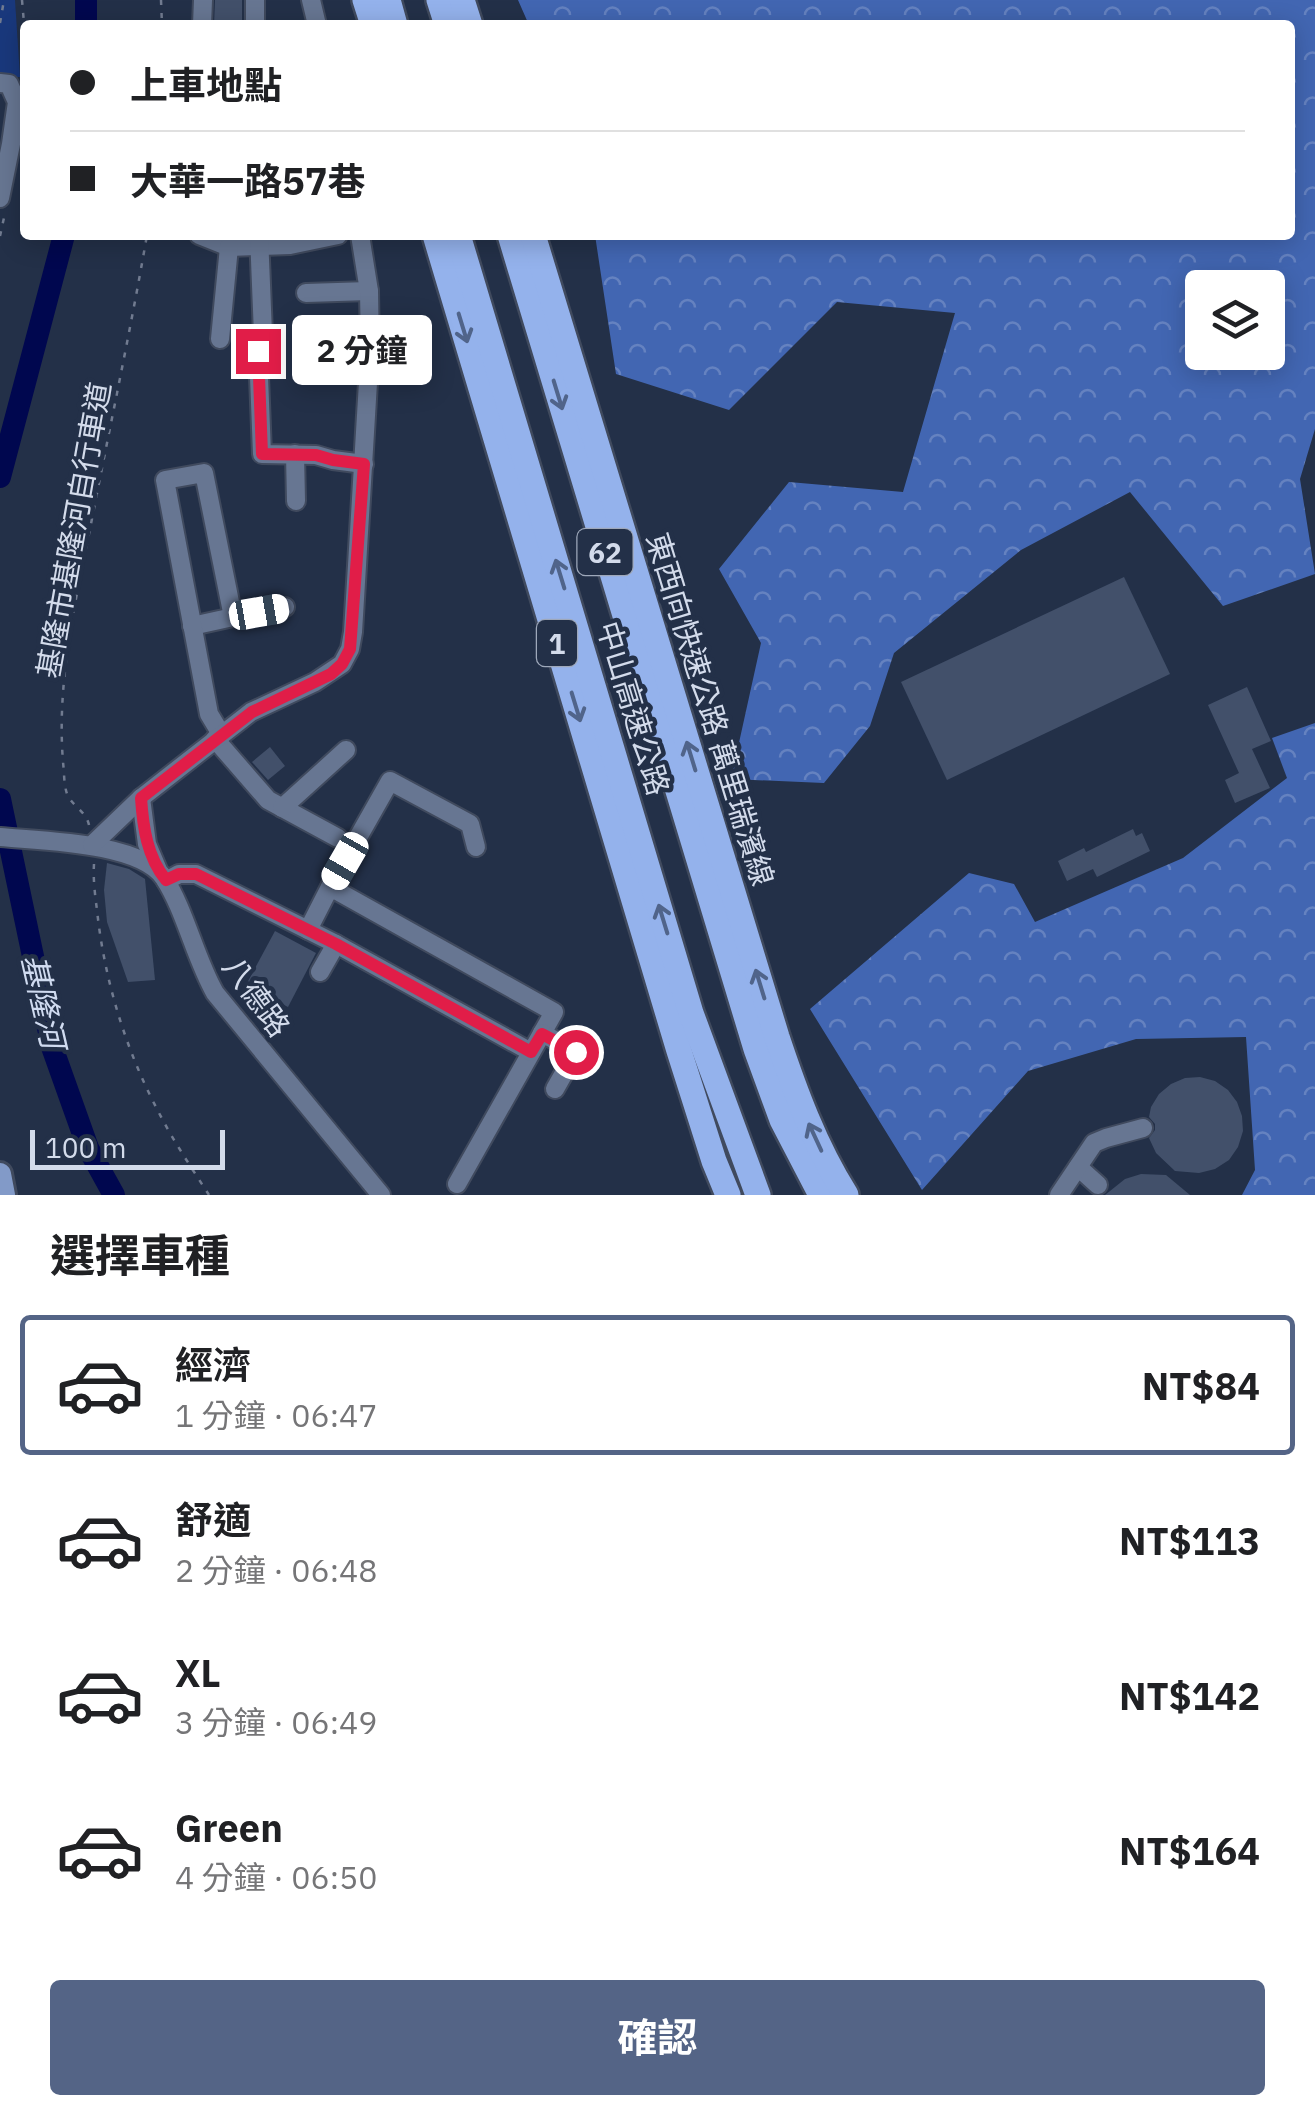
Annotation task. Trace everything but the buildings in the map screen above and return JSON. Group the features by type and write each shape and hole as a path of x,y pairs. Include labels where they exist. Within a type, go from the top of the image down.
{"highway":[{"name":"中山高速公路","path":"436,240 679,1051 728,1195"},
{"name":"中山高速公路","path":"459,240 691,1012 758,1195"},
{"name":"東西向快速公路 萬里瑞濱線","path":"511,240 700,869 781,1085 846,1195"},
{"name":"東西向快速公路 萬里瑞濱線","path":"536,240 720,850 800,1158 821,1195"},
{"path":"691,1012 722,1074 772,1195"},
{"path":"679,1051 681,1094 713,1195"}],"main road":[{"path":"0,1174 4,1195"}],"street":[{"path":"0,82 9,84 17,102 0,198"},
{"path":"212,240 229,247 259,240 290,244 311,240"},
{"path":"259,240 262,454 316,455 364,464"},
{"path":"92,845 141,798 218,736 262,705 315,682 342,664 350,649 370,349 369,291 361,240"},
{"path":"220,339 229,247"},
{"path":"306,292 369,291"},
{"path":"306,344 370,349"},
{"path":"294,454 296,501"},
{"path":"233,616 204,473 165,480 208,714 218,736 268,800 338,838"},
{"path":"192,626 284,607"},
{"path":"282,808 346,750"},
{"path":"308,930 390,782 470,824 476,847"},
{"name":"八德路","path":"141,798 147,844 214,993 381,1195"},
{"path":"0,837 92,845 132,857 162,875 196,874 336,944 531,1052"},
{"path":"330,887 554,1012 458,1184"},
{"path":"320,972 336,944"},
{"path":"542,1034 576,1052 555,1089"},
{"path":"1058,1195 1094,1144 1143,1128"},
{"path":"1078,1166 1098,1185"}],"path":[{"path":"0,23 4,0"},
{"name":"基隆市基隆河自行車道","path":"146,240 76,595 66,669 63,768 67,793 87,816 100,936 122,1024 157,1110 209,1195"}],"shaded area":[{"path":"0,0 15,0 20,77 0,77"}],"green space":[{"path":"518,0 1315,0 1315,429 1300,479 1315,574 1223,606 1130,492 1021,550 894,653 870,726 824,783 731,779 761,643 719,569 789,482 903,492 955,313 837,302 729,410 616,374 596,240 1295,240 1295,20 527,20"},
{"path":"1315,723 1315,1195 1242,1195 1255,1170 1246,1037 1136,1039 1028,1071 922,1190 810,1009 969,873 1014,884 1035,922 1183,858 1287,778 1272,738"}],"waterway":[{"name":"基隆河","path":"86,0 86,20"},
{"name":"基隆河","path":"0,477 63,240"},
{"name":"基隆河","path":"0,799 52,1047 88,1148 114,1195"}],"route":[{"path":"258,351 262,454 316,455 364,464 350,649 331,674 262,705 141,798 147,844 158,870 166,880 179,874 196,874 336,944 531,1052 542,1034 576,1052"}]}
